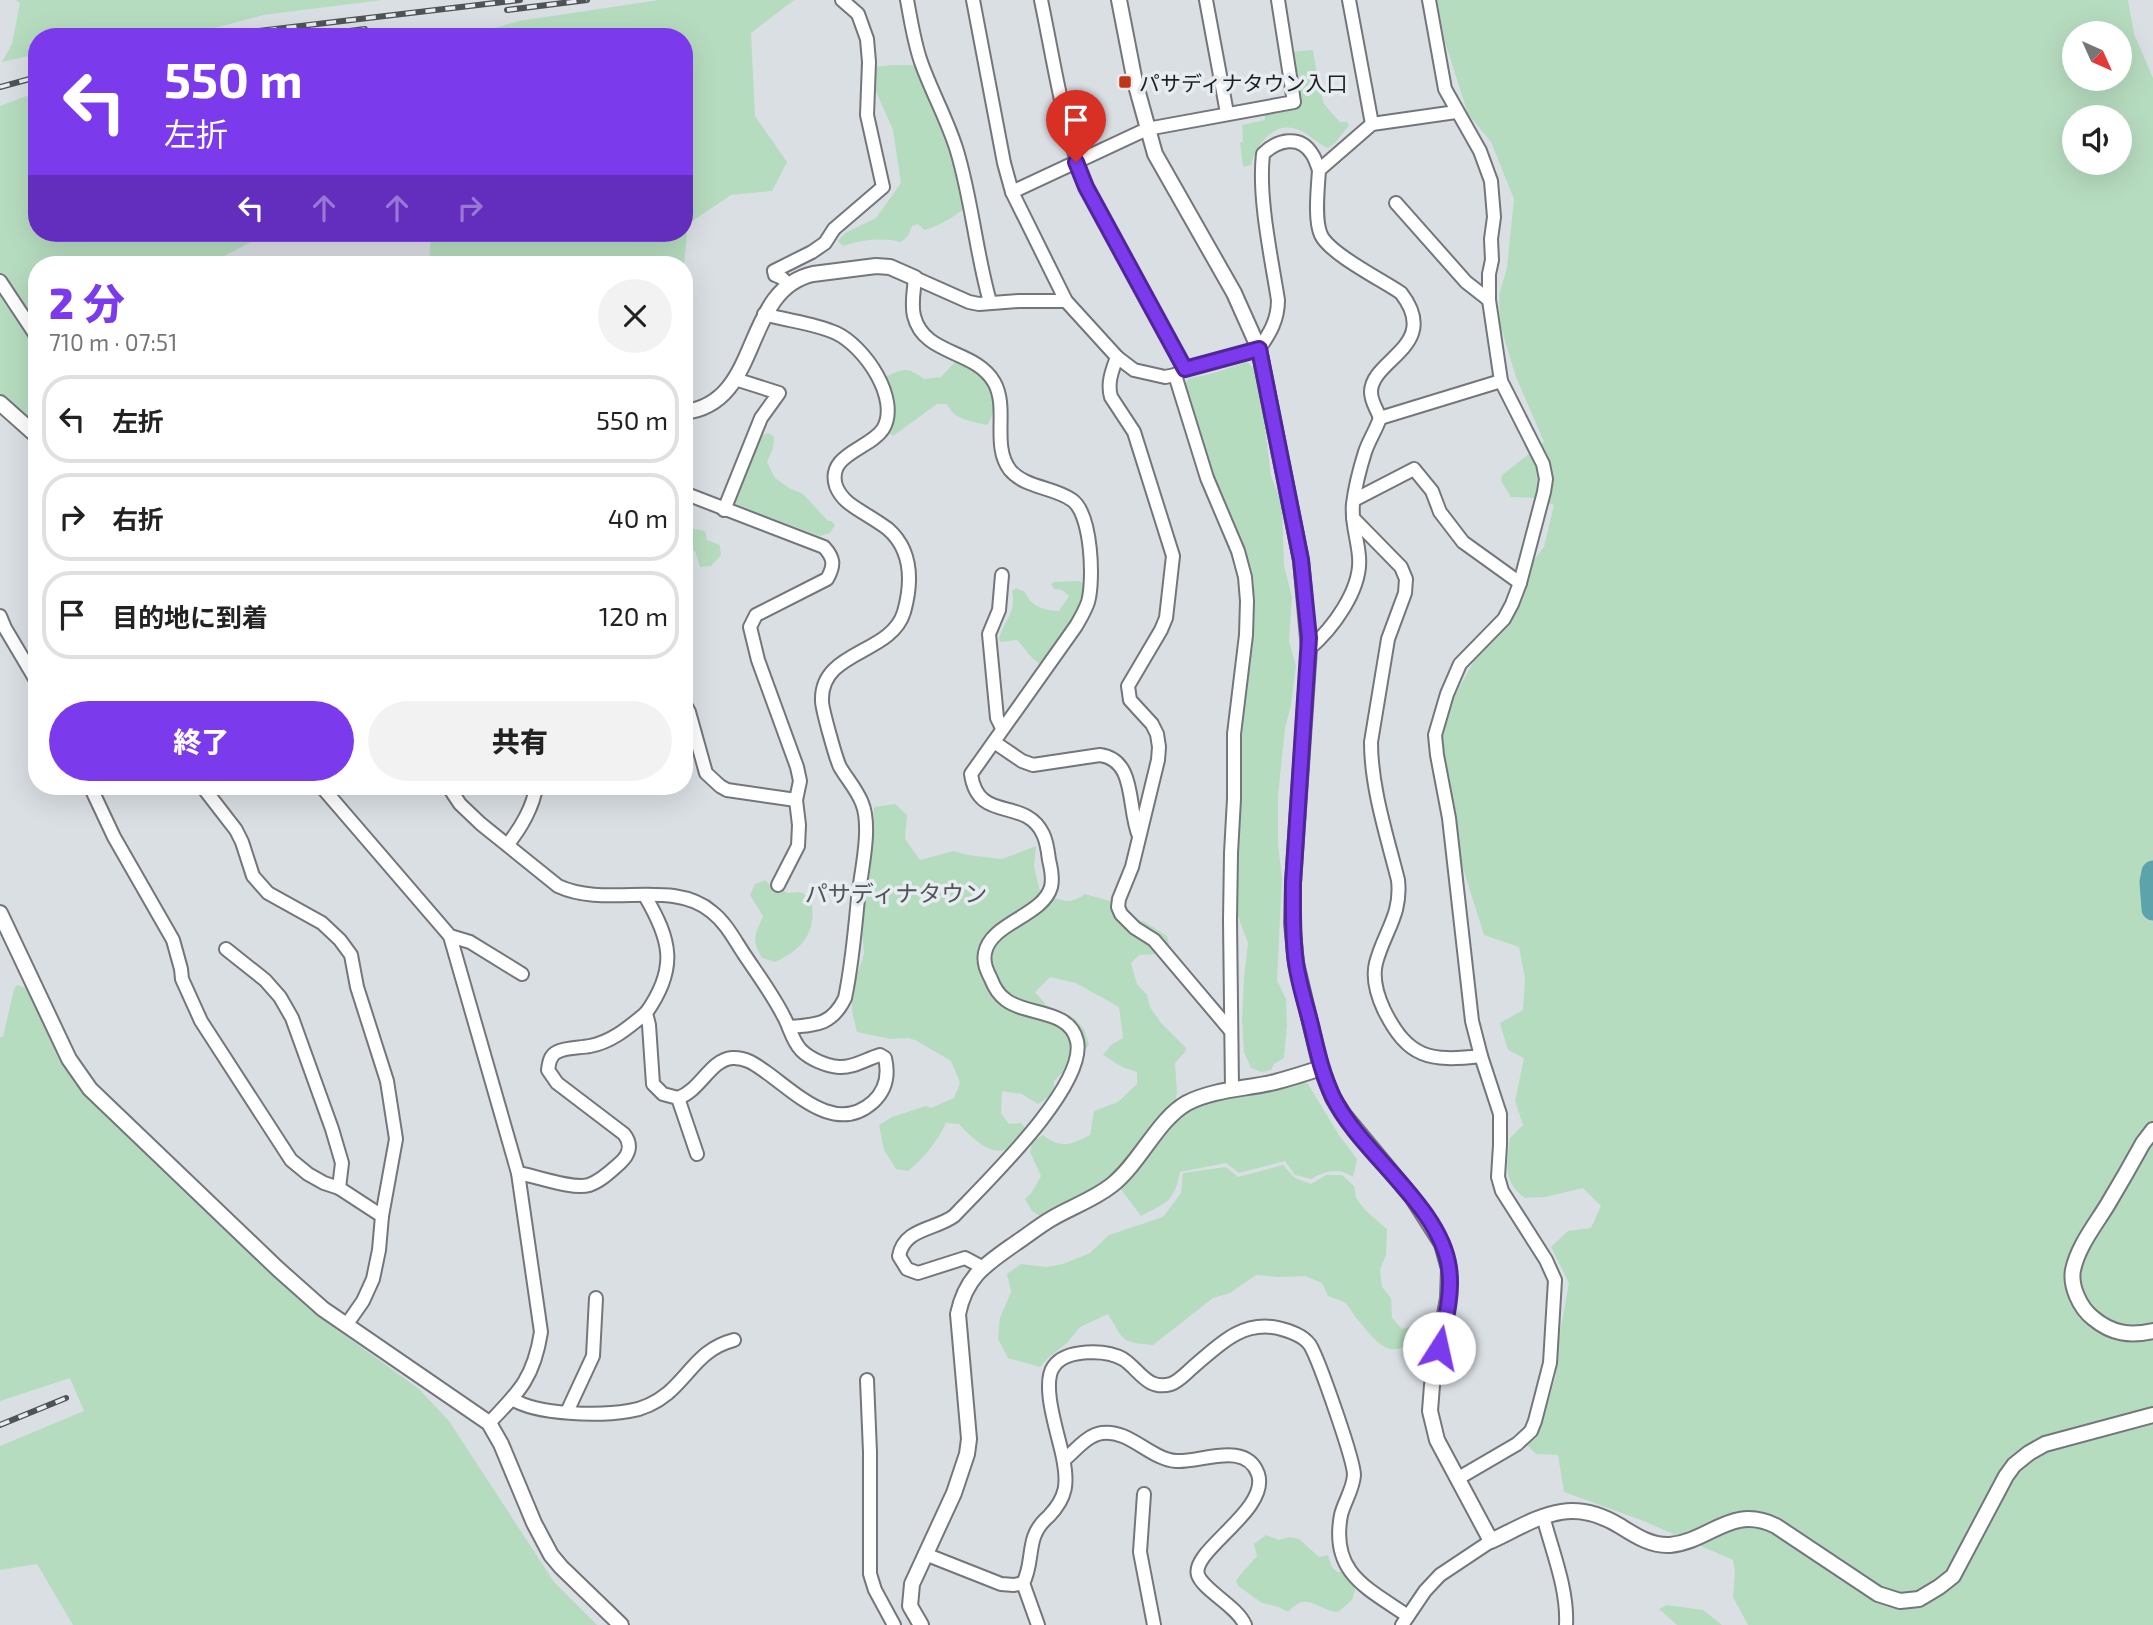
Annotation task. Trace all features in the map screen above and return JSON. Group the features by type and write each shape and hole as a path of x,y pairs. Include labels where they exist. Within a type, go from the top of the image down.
{"street":[{"path":"789,285 775,275 774,271 825,243 834,229 883,187 867,115 867,38 858,14 842,0"},
{"path":"907,0 921,63 957,149 972,207 982,272 990,303"},
{"path":"972,0 1012,192 1066,301 1126,365 1165,377 1259,349 1271,332 1278,314 1278,300 1261,169 1263,154 1278,142 1301,143 1312,153 1319,170 1320,234 1326,242 1340,255 1401,293 1407,301 1413,314 1413,327 1407,343 1379,373 1372,386 1373,403 1380,418 1365,453 1354,500 1353,518 1359,571 1353,591 1326,634 1310,649"},
{"path":"1041,0 1076,162 1086,187 1180,372 1207,478 1238,551 1245,577 1246,635 1234,734 1230,920 1232,1089"},
{"path":"1119,0 1135,82 1155,154 1234,293 1259,349 1301,560 1310,649 1293,883 1292,923 1296,964 1321,1068 1333,1098 1412,1197 1442,1244 1449,1269 1448,1298 1432,1385 1430,1411 1437,1440 1490,1541"},
{"path":"1206,0 1227,113"},
{"path":"1012,192 1147,129 1294,102 1278,0"},
{"path":"1349,0 1372,124"},
{"path":"1429,0 1445,89 1480,151 1491,181 1494,217 1489,300 1502,381 1543,464 1546,478 1520,583 1512,604 1504,619 1471,651 1457,670 1435,735 1449,818 1472,1021 1500,1114 1498,1177 1502,1191 1555,1280 1550,1363 1531,1431 1517,1444 1457,1479"},
{"path":"1319,170 1372,124 1456,112"},
{"path":"1396,203 1459,275 1489,300"},
{"path":"693,411 713,403 725,394 758,335 765,314 789,285 803,276 876,265 890,267 969,302 1066,301"},
{"path":"915,278 913,307 919,327 929,340 978,364 994,382 999,394 1000,431 1007,465 1020,479 1073,500 1080,508 1084,517 1092,567 1087,606 1076,626 971,774 976,793 991,806 1017,811 1027,817 1043,834 1051,870 1051,887 1044,899 989,942 984,964 998,992 1007,1001 1062,1021 1077,1039 1078,1056 1058,1098 1017,1149 954,1216 945,1223 912,1235 900,1248 902,1264 912,1272 918,1273 965,1258 982,1267"},
{"path":"0,281 28,323"},
{"path":"765,314 836,333 853,343 873,369 886,400 887,419 882,431 844,457 837,466 835,484 845,500 890,530 907,554 910,579 903,614 895,630 839,663 826,681 822,700 839,765 863,805 866,829 863,859 845,998 826,1023 789,1027"},
{"path":"1116,357 1109,391 1134,432 1173,556 1166,618 1128,686 1129,700 1152,724 1159,747 1132,867 1118,907 1135,928 1154,940 1231,1031"},
{"path":"724,510 761,418 779,393 735,379"},
{"path":"1380,418 1502,381"},
{"path":"0,403 28,428"},
{"path":"1354,500 1414,469 1432,491 1440,512 1463,542 1520,583"},
{"path":"693,497 824,547 832,557 833,568 827,579 756,615 750,627 758,660 800,781 796,800 798,846 778,884"},
{"path":"1353,518 1401,568 1406,579 1405,593 1388,639 1371,742 1377,790 1400,894 1395,917 1376,964 1374,978 1377,993 1393,1029 1412,1049 1438,1058 1481,1056"},
{"path":"1002,575 999,610 989,634 997,718 1002,728"},
{"path":"0,616 28,667"},
{"path":"693,726 706,773 720,786 727,790 796,800"},
{"path":"994,742 1032,765 1100,755 1109,756 1119,762 1127,778 1134,824 1139,836"},
{"path":"94,795 114,837 173,940 181,979 201,1021 290,1160 382,1216"},
{"path":"209,795 236,830 253,876 268,893 322,923 340,940 351,956 357,987 387,1081 396,1139 382,1216 379,1250 373,1279 363,1301 347,1325"},
{"path":"329,795 450,936 518,1173 541,1332 530,1372 512,1399 489,1423"},
{"path":"454,795 481,824 542,874 571,892 601,897 674,895 701,904 720,919 785,1018 798,1047 806,1055 842,1068 880,1055 885,1058 887,1079 878,1097 858,1112 833,1114 823,1112 754,1063 734,1057 717,1064 694,1090 678,1098 663,1094 653,1084 646,1013"},
{"path":"508,844 517,833 535,795"},
{"path":"518,1173 581,1186 599,1180 629,1153 629,1144 624,1134 557,1083 548,1070 551,1056 557,1052 594,1046 621,1033 646,1013 660,991 666,973 668,950 660,921 645,896"},
{"path":"0,914 69,1059 90,1089 323,1309 489,1423 551,1555 621,1625"},
{"path":"450,936 470,942 522,974"},
{"path":"226,949 265,980 280,997 292,1018 342,1163 339,1188"},
{"path":"921,1625 910,1606 914,1577 954,1493 967,1454 968,1413 958,1314 969,1283 982,1267 1052,1218 1087,1202 1112,1185 1131,1167 1178,1109 1188,1102 1321,1068"},
{"path":"678,1098 698,1154"},
{"path":"2153,1130 2081,1249 2073,1270 2073,1279 2081,1303 2089,1316 2104,1327 2124,1334 2153,1331"},
{"path":"567,1412 593,1356 596,1298"},
{"path":"1038,1625 1023,1583 1038,1527 1057,1507 1065,1489 1063,1460 1048,1378 1059,1360 1077,1352 1118,1356 1146,1381 1160,1385 1175,1382 1233,1334 1244,1329 1273,1327 1298,1335 1308,1342 1354,1470 1354,1479 1340,1518 1342,1559 1352,1575 1405,1620 1440,1574 1490,1541 1543,1517 1567,1510 1604,1517 1649,1542 1660,1545 1681,1543 1741,1518 1763,1519 1878,1594 1900,1601 1919,1599 1953,1576 2006,1476 2014,1465 2029,1453 2045,1444 2153,1415"},
{"path":"512,1399 536,1409 567,1412 630,1411 649,1406 668,1393 706,1352 734,1340"},
{"path":"867,1380 870,1574 875,1590 894,1625"},
{"path":"1063,1460 1092,1436 1108,1432 1116,1433 1159,1457 1173,1461 1231,1455 1249,1461 1259,1476 1256,1495 1199,1564 1198,1570 1203,1582 1245,1625"},
{"path":"1144,1494 1140,1552 1154,1625"},
{"path":"1543,1517 1572,1625"},
{"path":"925,1554 1001,1584 1023,1583"},
{"path":"1566,1625 1567,1610"}],"green space":[{"path":"16,0 383,0 263,15 215,28 28,28 28,56 2,62 12,44 20,3"},
{"path":"659,0 794,0 751,33 755,116 787,162 772,191 731,195 693,221 693,28 495,28 519,21"},
{"path":"1437,0 2128,0 2132,21 2062,21 2062,91 2132,91 2132,23 2134,34 2153,78 2153,1625 1748,1625 1733,1597 1733,1560 1641,1520 1564,1492 1558,1455 1536,1454 1528,1446 1540,1428 1556,1376 1557,1349 1569,1283 1551,1247 1568,1231 1591,1228 1601,1206 1583,1188 1545,1197 1525,1198 1509,1178 1507,1163 1510,1138 1523,1125 1515,1101 1524,1058 1508,1050 1500,1023 1523,1010 1525,979 1519,947 1484,935 1462,865 1439,740 1452,701 1475,659 1511,614 1530,565 1544,547 1554,505 1533,498 1511,497 1501,481 1502,475 1544,442 1516,377 1500,324 1499,295 1507,268 1514,199 1491,142 1468,114 1445,42"},
{"path":"1313,50 1324,104 1340,122 1347,122 1349,125 1328,148 1299,130 1282,128 1262,142 1251,165 1243,167 1240,143 1243,141 1242,125 1265,120 1264,112 1299,104 1288,52"},
{"path":"912,65 918,69 949,140 965,208 929,229 924,230 918,224 912,226 908,236 901,242 872,240 843,246 838,241 845,233 876,218 901,183 893,130 874,87 875,67"},
{"path":"28,95 28,242 251,242 224,256 28,256 28,417 0,397 0,106"},
{"path":"430,242 686,242 685,256 430,256"},
{"path":"956,361 975,370 990,386 995,405 987,425 958,416 947,404 937,404 893,436 890,434 884,386 887,376 906,370 924,379 941,377"},
{"path":"1247,362 1258,372 1271,476 1282,503 1284,566 1292,597 1289,641 1296,666 1285,728 1278,796 1278,844 1282,879 1277,980 1286,999 1287,1026 1284,1058 1274,1064 1271,1070 1262,1072 1251,1068 1244,1052 1242,1019 1248,943 1237,914 1235,895 1242,777 1241,717 1245,671 1253,637 1254,580 1244,546 1211,471 1182,386 1190,378"},
{"path":"768,433 774,437 767,462 775,478 803,494 835,525 830,533 820,536 769,517 738,511 733,503 739,494 745,467 758,437"},
{"path":"693,529 705,531 707,540 720,545 721,555 711,566 700,567"},
{"path":"1079,581 1088,586 1076,618 1056,649 1040,664 1017,640 999,640 1013,606 1012,591 1016,588 1025,592 1039,607 1059,611 1069,596 1062,590 1054,589 1051,584"},
{"path":"895,804 907,815 905,839 920,860 953,851 1002,859 1036,846 1034,867 1040,891 1068,901 1085,894 1124,905 1131,919 1143,921 1167,936 1169,945 1158,954 1139,955 1131,963 1137,984 1147,995 1150,1007 1161,1023 1186,1048 1175,1063 1175,1102 1155,1120 1144,1138 1102,1185 1040,1216 1032,1211 1025,1199 1041,1176 1030,1152 1033,1141 1043,1135 1055,1142 1066,1144 1090,1135 1094,1111 1118,1102 1137,1084 1137,1072 1122,1067 1103,1055 1111,1045 1123,1038 1119,1007 1076,983 1050,977 1035,992 1046,1005 1074,1018 1084,1029 1089,1045 1054,1081 1054,1093 1038,1104 1022,1094 1002,1091 1001,1113 1009,1124 1021,1123 1027,1130 1012,1146 1000,1151 980,1144 959,1124 946,1123 934,1143 914,1166 908,1171 896,1169 884,1150 879,1125 892,1117 926,1106 931,1108 954,1098 960,1083 951,1061 917,1041 857,1032 852,1011 852,991 864,954 861,914 869,880 874,807"},
{"path":"765,880 788,893 800,892 811,898 812,920 806,937 794,951 775,962 762,958 755,942 763,916 750,895 755,884"},
{"path":"17,985 26,988 37,1003 78,1082 167,1175 212,1211 317,1315 419,1389 449,1421 554,1582 597,1625 73,1625 37,1564 0,1570 0,1446 84,1411 70,1378 0,1401 0,1037 3,1037"},
{"path":"1302,1079 1308,1084 1357,1159 1353,1177 1332,1171 1311,1179 1295,1175 1285,1161 1239,1173 1226,1163 1180,1172 1172,1196 1141,1216 1120,1188 1182,1114 1227,1098"},
{"path":"1283,1165 1295,1178 1311,1184 1326,1175 1342,1175 1354,1186 1356,1198 1366,1211 1387,1229 1386,1255 1380,1269 1382,1287 1391,1298 1392,1318 1402,1329 1414,1326 1424,1331 1413,1341 1396,1349 1381,1345 1344,1302 1328,1296 1322,1283 1305,1276 1256,1275 1230,1293 1213,1298 1153,1345 1124,1339 1108,1314 1080,1327 1067,1343 1040,1367 1008,1358 998,1339 1000,1318 1011,1292 1007,1274 1021,1264 1046,1267 1063,1264 1090,1253 1109,1235 1163,1217 1181,1193 1183,1173 1226,1167 1238,1177"},
{"path":"1266,1535 1279,1540 1289,1537 1299,1539 1319,1557 1328,1555 1332,1567 1352,1581 1355,1590 1352,1600 1338,1612 1301,1602 1288,1612 1262,1603 1238,1586 1236,1581 1257,1556 1254,1544"},
{"path":"1667,1605 1703,1610 1722,1625 1677,1625 1659,1609"}],"waterway":[{"path":"2153,872 2153,909"}],"railway":[{"path":"283,28 520,0"},
{"path":"507,10 587,0"},
{"path":"0,87 28,79"},
{"path":"0,1425 66,1398"}],"place":[{"name":"パサディナタウン入口","path":"1125,82"}],"district":[{"name":"パサディナタウン","path":"896,893"}],"route":[{"path":"1076,162 1086,187 1185,369 1259,349 1301,560 1310,649 1293,883 1292,923 1296,964 1321,1068 1333,1098 1360,1137 1412,1197 1442,1244 1449,1269 1448,1298 1439,1348"}]}
